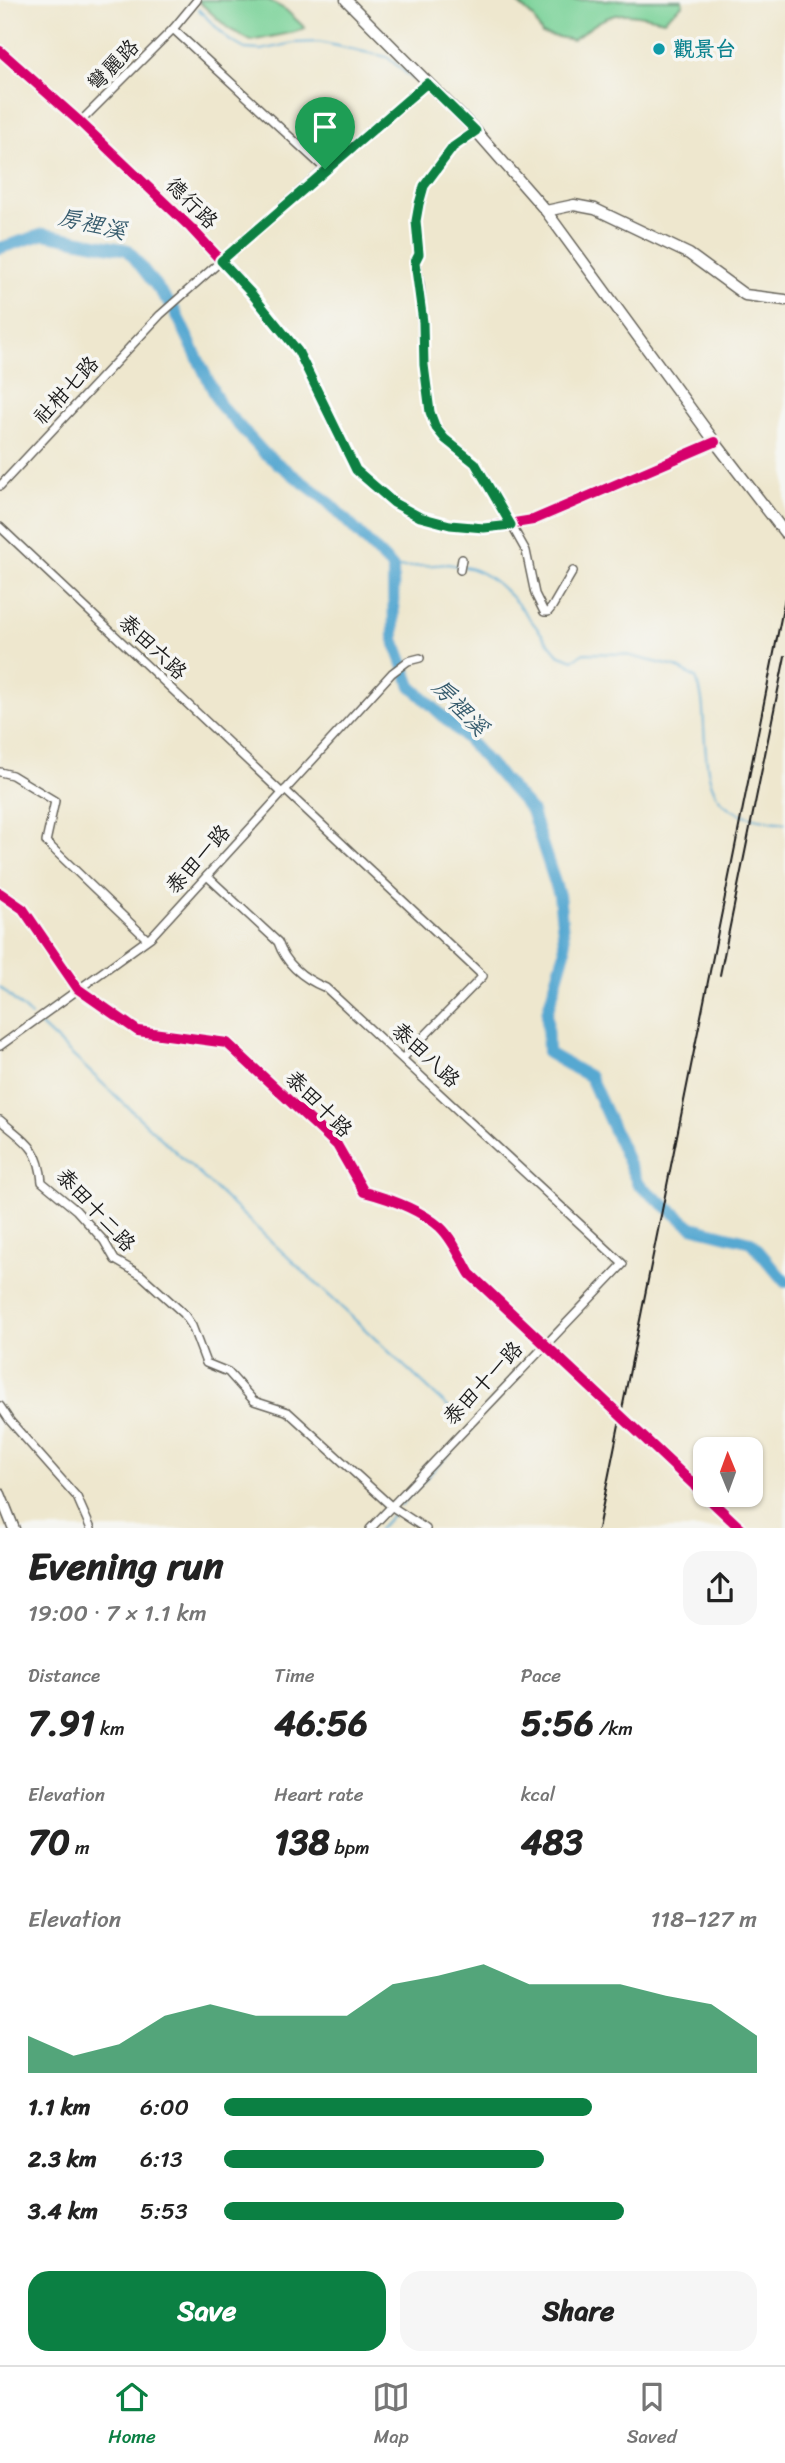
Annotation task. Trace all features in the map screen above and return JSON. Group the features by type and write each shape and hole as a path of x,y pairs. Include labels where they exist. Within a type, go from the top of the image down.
{"street":[{"name":"彎麗路","path":"80,122 173,29 197,0"},
{"path":"346,0 476,131 546,211 785,533"},
{"path":"173,29 325,169"},
{"name":"德行路","path":"0,51 80,122 191,228 251,293 298,351 356,470 394,503 420,517 450,525 484,528 511,525 533,520 715,442"},
{"name":"社柑七路","path":"0,486 158,318 325,169 427,83"},
{"path":"476,131 453,147 424,186 416,221 419,254 415,262 430,412 436,428 445,439 475,463 526,551 535,594 544,612 548,612 552,607 573,571"},
{"path":"546,211 574,205 595,209 689,254 745,295 785,300"},
{"name":"泰田六路","path":"0,527 482,976 403,1058"},
{"path":"460,570 462,559"},
{"name":"泰田一路","path":"0,1045 147,939 396,669 408,661 420,658"},
{"path":"0,772 12,775 55,801 46,842 147,939"},
{"name":"泰田八路","path":"206,876 278,942 283,956 308,981 326,988 623,1264"},
{"name":"泰田十路","path":"0,893 23,909 78,989 138,1031 227,1043 337,1145 365,1192 396,1200 440,1227 470,1274 741,1528"},
{"name":"泰田十二路","path":"0,1119 32,1148 40,1162 42,1182 76,1210 104,1241 115,1260 141,1275 184,1314 192,1326 206,1363 228,1372 254,1401 288,1412 391,1506 426,1528"},
{"name":"泰田十一路","path":"370,1528 623,1264"},
{"path":"0,1406 77,1497 91,1528"},
{"path":"0,1494 12,1517 14,1528"}],"green space":[{"path":"197,0 268,0 286,10 305,28 251,41 229,29"},
{"path":"514,0 682,0 683,4 664,20 616,15 597,23 573,40 542,34 533,17"}],"waterway":[{"path":"198,9 229,40 245,49 261,50 294,43 319,42 387,57 413,79"},
{"name":"房裡溪","path":"0,248 44,234 128,250 174,309 220,405 264,453 326,500 393,568 394,640 411,686 468,740 531,810 559,895 565,951 547,1013 548,1053 590,1077 638,1184 692,1227 751,1242 785,1282"},
{"path":"393,568 448,564 458,566"},
{"path":"464,567 478,571 504,590 558,654 573,660 584,653 622,654 676,667 696,678 702,702 708,770 718,798 742,814 785,823"},
{"path":"0,987 31,1016"},
{"path":"39,1024 463,1421"},
{"path":"401,1505 472,1429"},
{"path":"380,1528 393,1514"}],"railway":[{"path":"598,1528 785,598"},
{"path":"720,975 785,656"}],"cycle path":[{"path":"0,51 80,122 191,228 251,293 298,351 356,470 394,503 420,517 451,525 484,528 533,520 715,442"},
{"path":"0,893 23,909 78,989 138,1031 227,1043 337,1145 364,1192 404,1205 440,1227 453,1243 470,1274 740,1528"}],"place":[{"name":"觀景台","path":"659,49"}],"route":[{"path":"427,83 476,131 453,147 422,190 416,221 419,254 415,262 420,285 424,365 430,412 436,428 445,439 475,463 511,525 484,528 450,525 420,517 394,503 356,470 298,351 221,261 325,169 427,83"}]}
